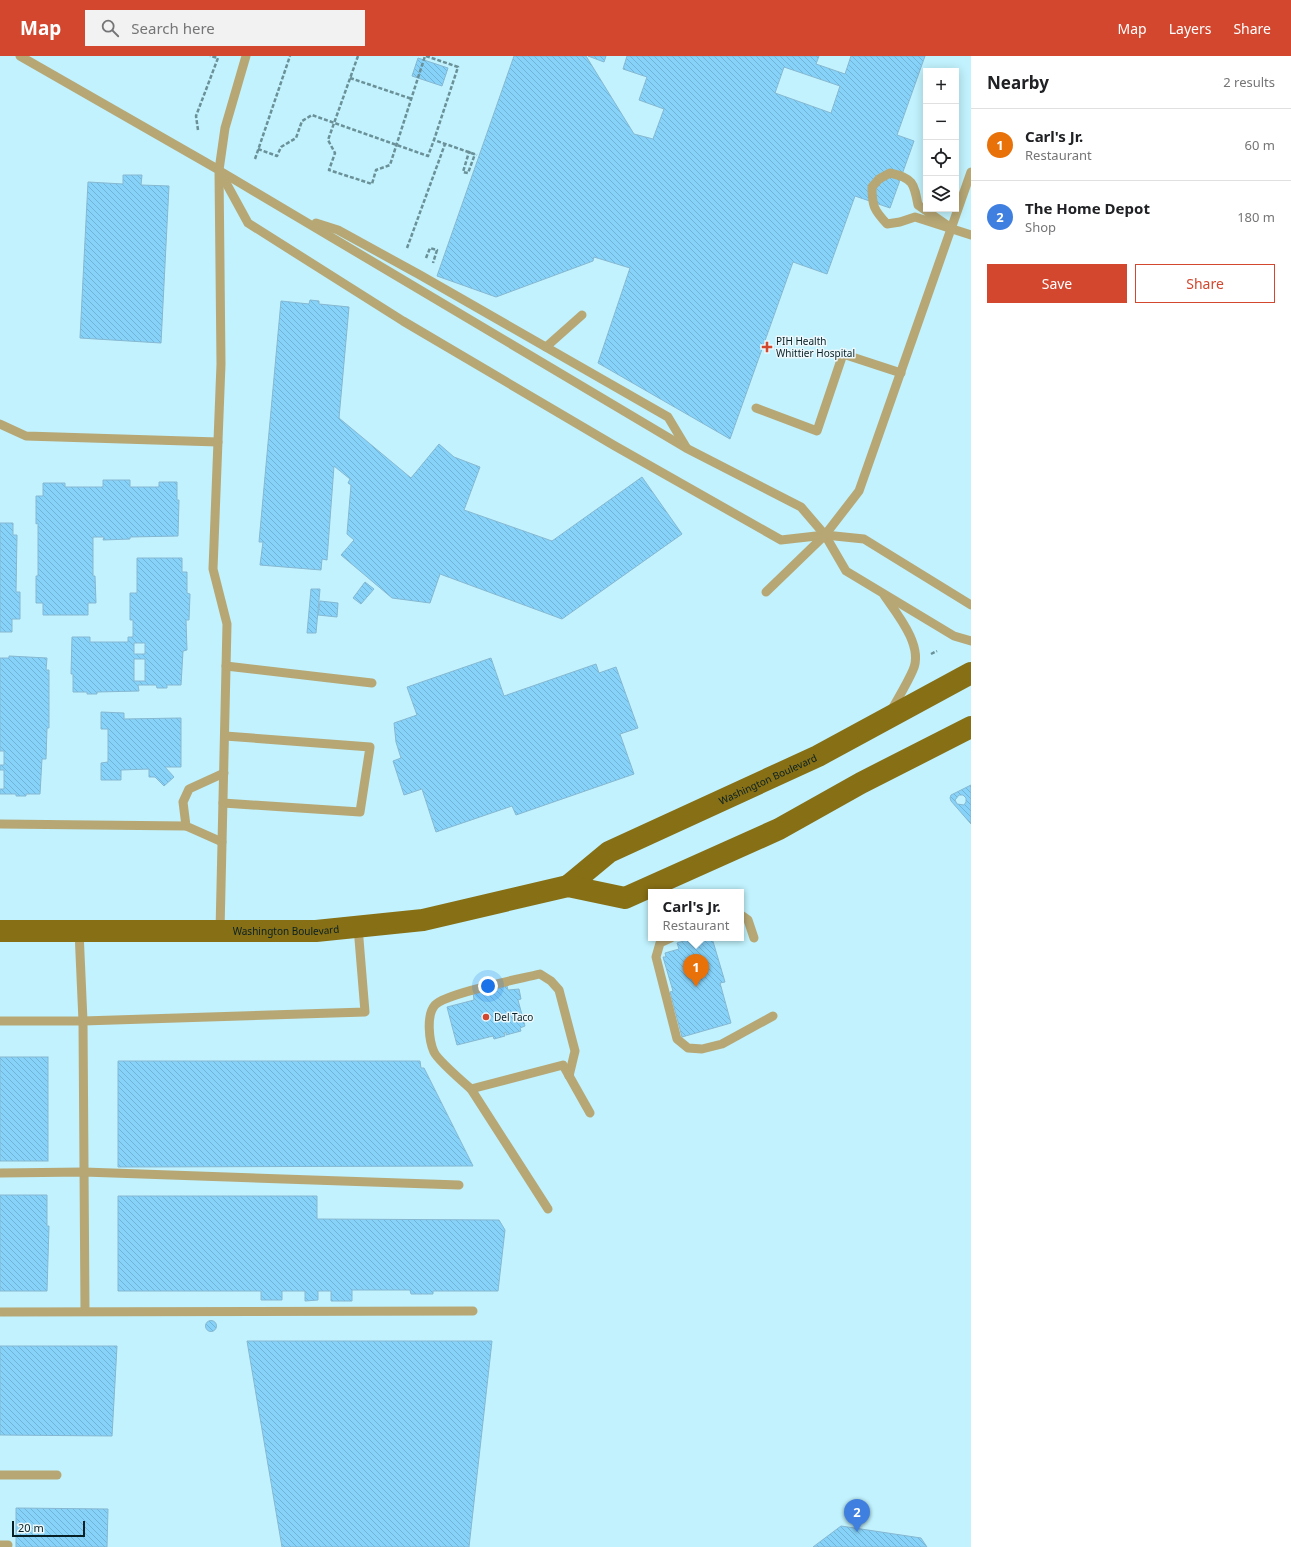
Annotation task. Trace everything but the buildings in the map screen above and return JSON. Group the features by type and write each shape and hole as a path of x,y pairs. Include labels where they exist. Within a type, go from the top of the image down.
{"main road":[{"name":"Washington Boulevard","path":"568,886 609,852 818,756 971,674"},
{"name":"Washington Boulevard","path":"0,930 316,931 423,920 568,886 625,898 779,829 861,783 971,727"}],"lane":[{"path":"20,56 219,170 686,448 801,507 825,535 846,571 954,636 971,641"},
{"path":"220,931 227,624 213,569 221,364 219,170 225,128 246,56"},
{"path":"219,170 248,223 403,321 615,446 781,540 825,535 864,539 971,605"},
{"path":"766,592 825,535 859,491 971,172"},
{"path":"951,228 918,205 916,192 912,182 905,177 890,173 879,179 872,187 872,202 876,212 887,224 900,222 915,217 971,235"},
{"path":"300,218 338,230 420,275 668,417 686,448"},
{"path":"546,347 582,315"},
{"path":"756,408 817,431 843,354 901,373"},
{"path":"0,424 26,436 218,442"},
{"path":"882,592 904,625 916,649 914,669 886,719"},
{"path":"226,666 372,683"},
{"path":"223,803 360,812 370,748 224,736"},
{"path":"186,826 183,802 189,790 224,773"},
{"path":"0,824 186,826 222,842"},
{"path":"744,917 748,920 754,938"},
{"path":"0,1021 83,1021 364,1012 358,927"},
{"path":"79,931 83,1021 85,1311"},
{"path":"664,941 660,943 656,957 677,1039 688,1048 702,1049 722,1044 773,1016"},
{"path":"548,1209 470,1089 434,1053 430,1034 430,1014 435,1005 450,996 540,974 551,981 559,990 575,1051 569,1076"},
{"path":"470,1089 562,1065 590,1113"},
{"path":"0,1174 84,1172 459,1185"},
{"path":"0,1312 473,1311"},
{"path":"0,1475 57,1475"}],"path":[{"path":"198,130 196,116 218,58 210,56"},
{"path":"255,159 290,56"},
{"path":"258,149 277,156 281,148 296,138 302,121 312,115 334,123 397,145 428,156 458,68 426,56 397,145 390,166 376,170 372,184 329,170 335,153 328,140 334,123 350,78 358,56"},
{"path":"350,78 412,99"},
{"path":"434,140 476,154 468,173 463,172 469,152"},
{"path":"407,248 445,144"},
{"path":"430,248 437,250 432,267"}],"place":[{"name":"PIH Health Whittier Hospital","path":"767,347"},
{"name":"Carl's Jr.","path":"696,987"},
{"name":"Del Taco","path":"486,1017"},
{"name":"The Home Depot","path":"857,1532"}]}
